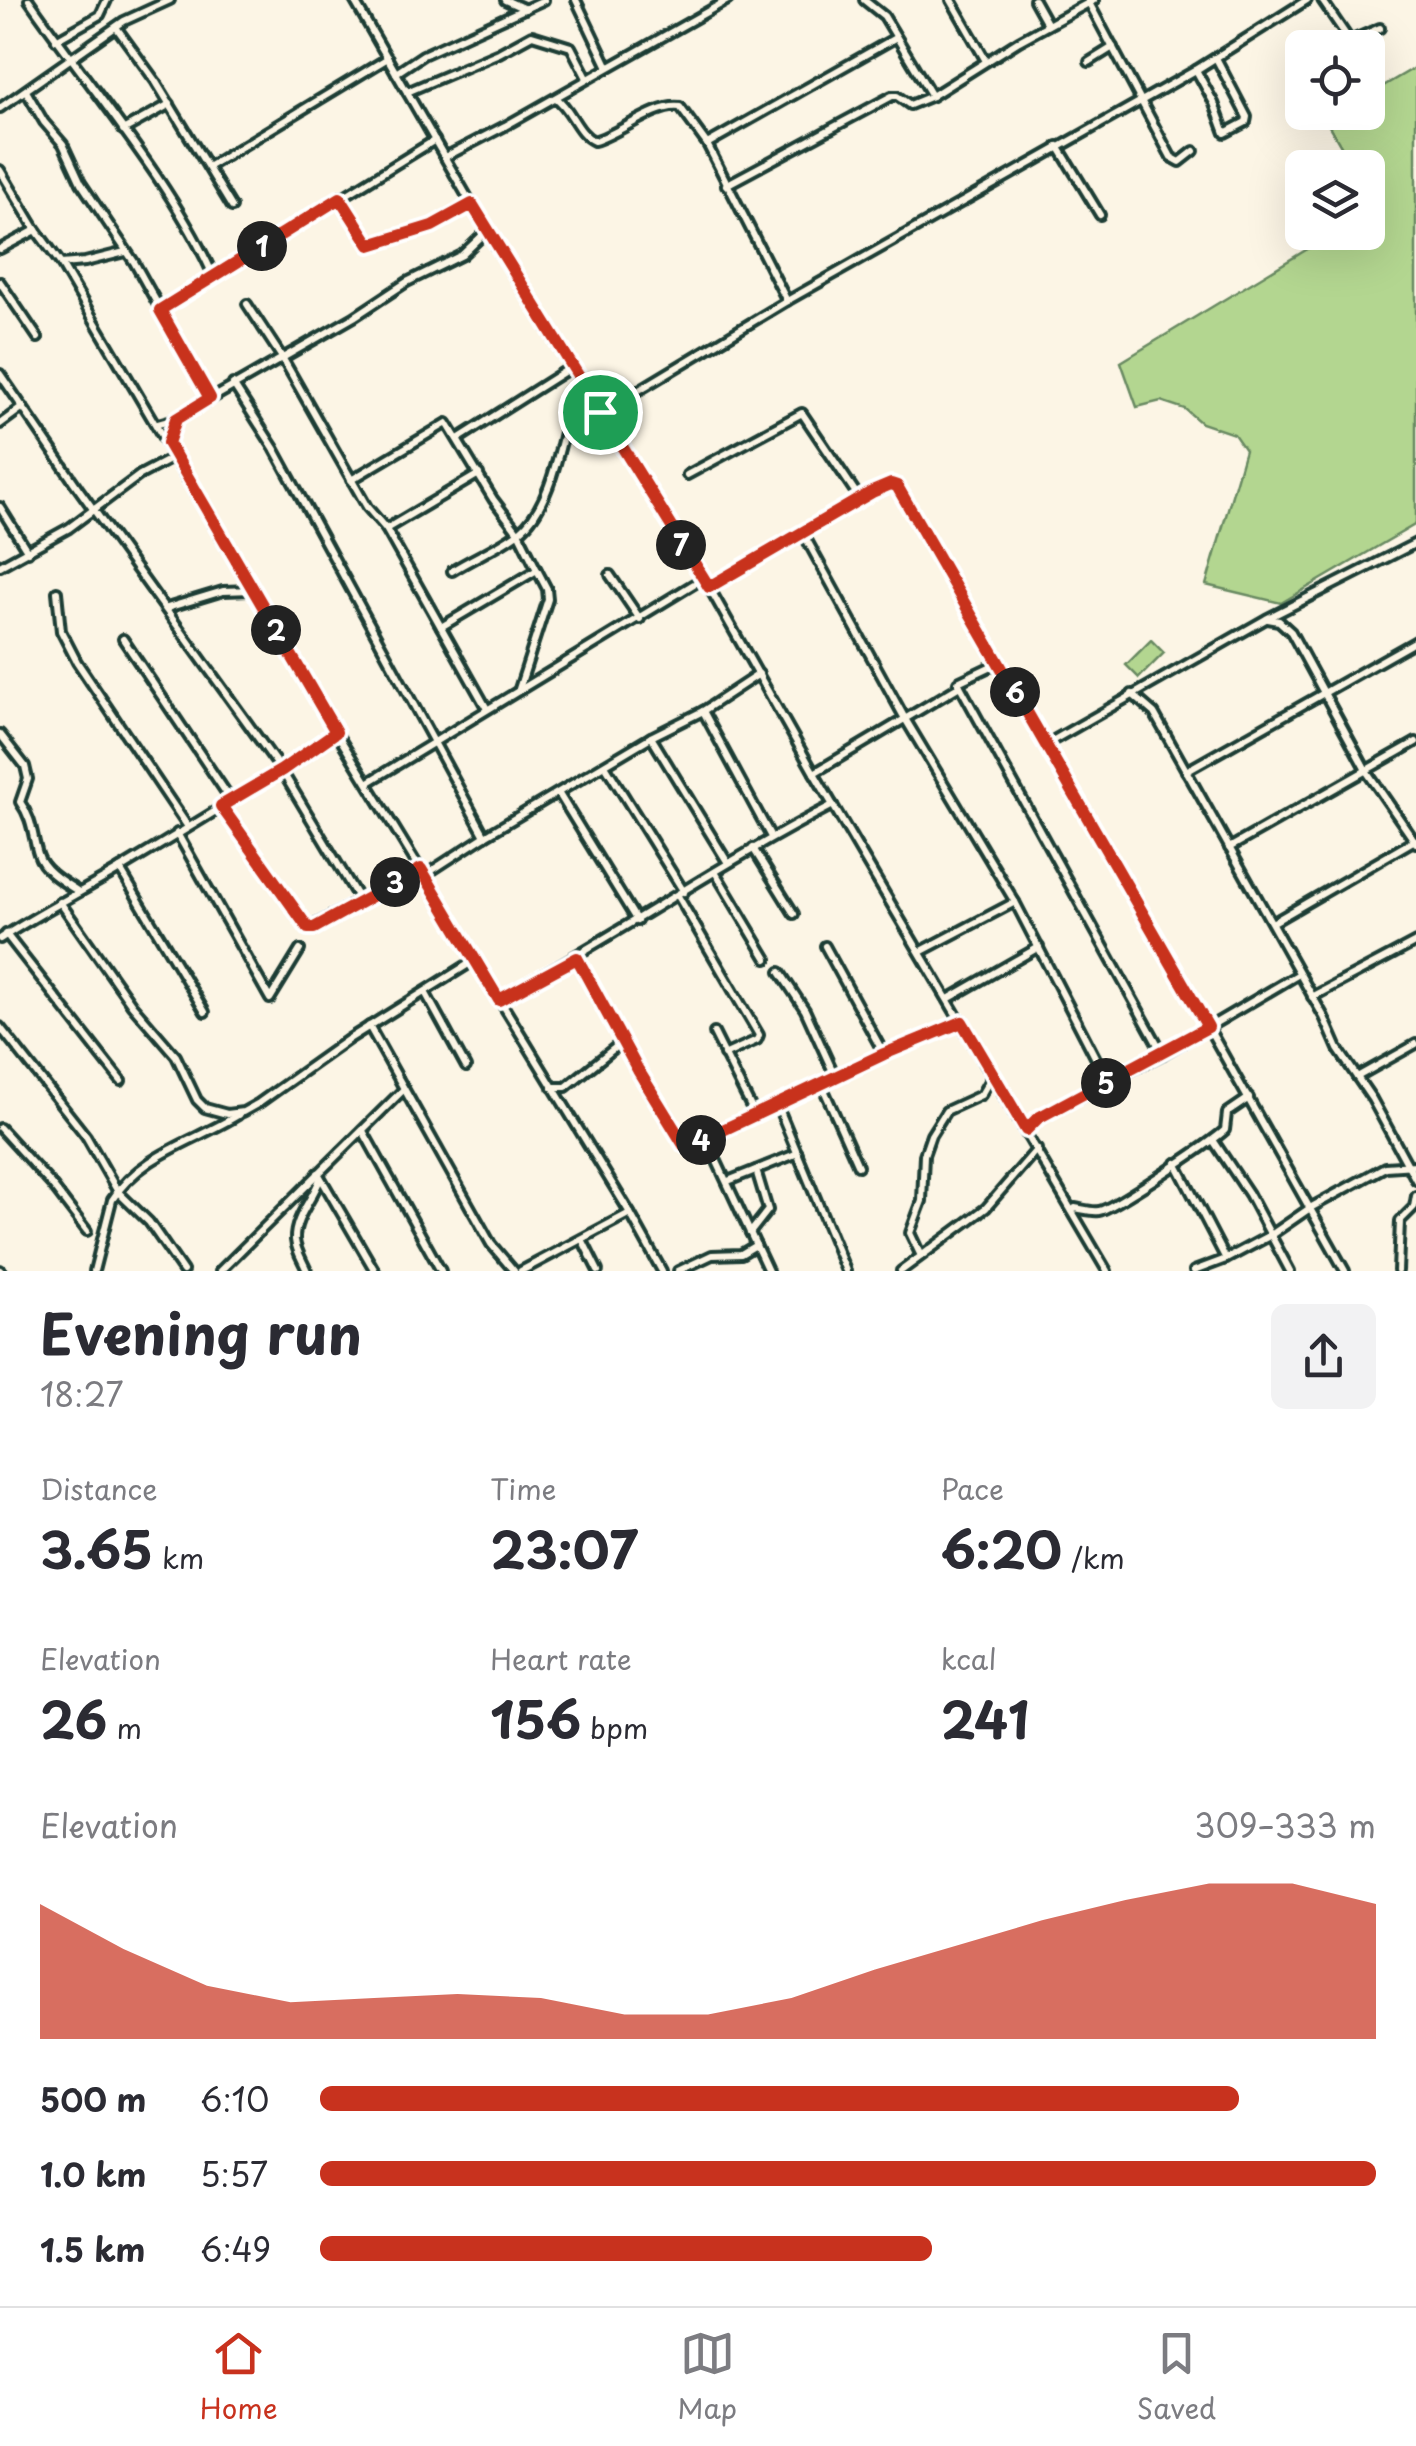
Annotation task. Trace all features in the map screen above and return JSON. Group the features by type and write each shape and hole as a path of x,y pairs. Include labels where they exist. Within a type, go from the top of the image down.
{"street":[{"path":"29,0 197,239 214,277"},
{"path":"56,40 100,15 106,0"},
{"path":"0,108 116,27 170,0"},
{"path":"355,0 487,231 709,587 1107,1271"},
{"path":"505,0 528,5"},
{"path":"396,73 423,55 544,0"},
{"path":"576,0 608,67"},
{"path":"445,157 728,0"},
{"path":"864,0 881,12 932,96"},
{"path":"951,0 986,62"},
{"path":"1034,0 1048,25"},
{"path":"600,412 1196,70 1307,0"},
{"path":"1322,0 1350,42 1380,28"},
{"path":"726,185 892,96 910,105 932,96 1090,1 1174,160 1180,162 1194,151"},
{"path":"116,27 170,104 232,207"},
{"path":"408,92 532,35 571,47 587,78"},
{"path":"707,144 895,38"},
{"path":"1089,62 1113,47"},
{"path":"208,167 388,58"},
{"path":"1196,70 1224,132 1246,122 1247,117 1216,58"},
{"path":"26,91 63,144 81,183 210,398"},
{"path":"556,98 590,140 616,133 675,105 686,114 707,144 788,301"},
{"path":"123,130 170,104"},
{"path":"160,310 435,140"},
{"path":"1058,146 1100,215"},
{"path":"0,170 158,424 336,732 662,1271"},
{"path":"0,195 11,188"},
{"path":"340,198 370,245 432,226 472,204"},
{"path":"0,249 36,230"},
{"path":"158,424 176,419 407,282 462,256 487,231"},
{"path":"61,264 125,252"},
{"path":"0,282 38,338"},
{"path":"248,304 367,507 386,530 487,709"},
{"path":"458,439 572,366"},
{"path":"0,374 282,770 360,901"},
{"path":"452,571 518,532 535,515 549,485 580,378"},
{"path":"233,384 274,448 485,836"},
{"path":"0,424 23,407"},
{"path":"687,474 798,412 805,415 860,499"},
{"path":"168,443 176,419"},
{"path":"351,480 443,423 449,424 492,499 518,532 547,588 548,598 519,690"},
{"path":"0,566 96,510 112,493 176,456"},
{"path":"386,530 478,474"},
{"path":"709,587 860,499 891,484 897,486 1345,1271"},
{"path":"0,508 28,552"},
{"path":"803,533 904,717 1015,902 1108,1082"},
{"path":"1045,745 1266,619 1416,543"},
{"path":"441,626 537,570"},
{"path":"610,574 640,618"},
{"path":"369,782 702,579"},
{"path":"167,608 223,591 253,590"},
{"path":"57,592 61,632 77,662 188,828"},
{"path":"1266,619 1286,626 1368,772 1415,841 1272,922"},
{"path":"123,639 231,800"},
{"path":"1186,771 1416,641"},
{"path":"998,663 958,682 1163,1054"},
{"path":"221,806 308,928 314,928 423,872 651,737 703,711 759,674"},
{"path":"814,773 960,686"},
{"path":"1132,694 1154,713 1272,922 1338,1049 1412,1165 1416,1180"},
{"path":"703,711 771,837"},
{"path":"121,1081 3,936 120,870 336,732"},
{"path":"0,734 25,766 28,779 20,802 36,836 38,857 56,877 79,892"},
{"path":"651,737 728,863"},
{"path":"1230,848 1416,742"},
{"path":"606,765 759,1034 757,1040 724,1055"},
{"path":"559,794 637,921"},
{"path":"499,1000 577,958 752,848 833,805"},
{"path":"177,834 270,998 300,950"},
{"path":"752,848 794,914"},
{"path":"120,870 204,1012"},
{"path":"715,872 767,959"},
{"path":"60,902 132,1005 176,1056 197,1100 216,1112 243,1112"},
{"path":"920,952 1015,902"},
{"path":"1312,997 1416,942"},
{"path":"825,946 884,1054"},
{"path":"948,999 1039,947"},
{"path":"577,958 682,1144 706,1138 835,1076 962,1022"},
{"path":"94,1271 112,1200 142,1166 208,1134 475,960"},
{"path":"780,972 805,1010 835,1076"},
{"path":"1026,1130 1038,1118 1163,1054 1299,974"},
{"path":"425,992 466,1067"},
{"path":"370,1026 491,1244 513,1270 630,1213"},
{"path":"0,1027 86,1136 118,1192 149,1222 183,1271"},
{"path":"714,1033 755,1115"},
{"path":"552,1087 566,1087 622,1042"},
{"path":"1357,1077 1416,1044"},
{"path":"920,1254 910,1233 922,1202 926,1147 946,1111 981,1095 992,1074"},
{"path":"822,1083 858,1166"},
{"path":"220,1271 404,1089"},
{"path":"1072,1211 1105,1210 1213,1140 1225,1130 1227,1113 1248,1098"},
{"path":"777,1104 846,1271"},
{"path":"0,1128 87,1231"},
{"path":"362,1131 441,1271"},
{"path":"706,1138 768,1271"},
{"path":"1213,1140 1290,1271"},
{"path":"901,1271 986,1208 1037,1149"},
{"path":"728,1181 798,1154"},
{"path":"1176,1163 1226,1259"},
{"path":"1194,1271 1272,1235 1310,1208 1385,1167 1412,1165"},
{"path":"750,1233 768,1210 756,1170"},
{"path":"307,1271 296,1235 320,1175"},
{"path":"320,1175 374,1271"},
{"path":"1398,1271 1400,1219 1414,1207 1416,1196"},
{"path":"582,1239 598,1271"},
{"path":"678,1271 712,1255 741,1254 756,1245"}],"green space":[{"path":"1416,67 1416,524 1281,603 1206,585 1245,450 1234,434 1201,423 1185,409 1161,401 1137,407 1121,362 1306,250 1385,250 1385,150 1343,150 1331,130 1385,130 1385,85"},
{"path":"1151,640 1164,653 1139,678 1126,665"}],"route":[{"path":"340,198 370,245 432,226 472,204 600,412 709,587 872,492 891,484 897,486 1208,1027 1038,1118 1026,1130 962,1022 684,1145 577,958 499,1000 421,869 308,928 221,806 336,732 168,443 176,419 210,398 160,310 340,198"}]}
